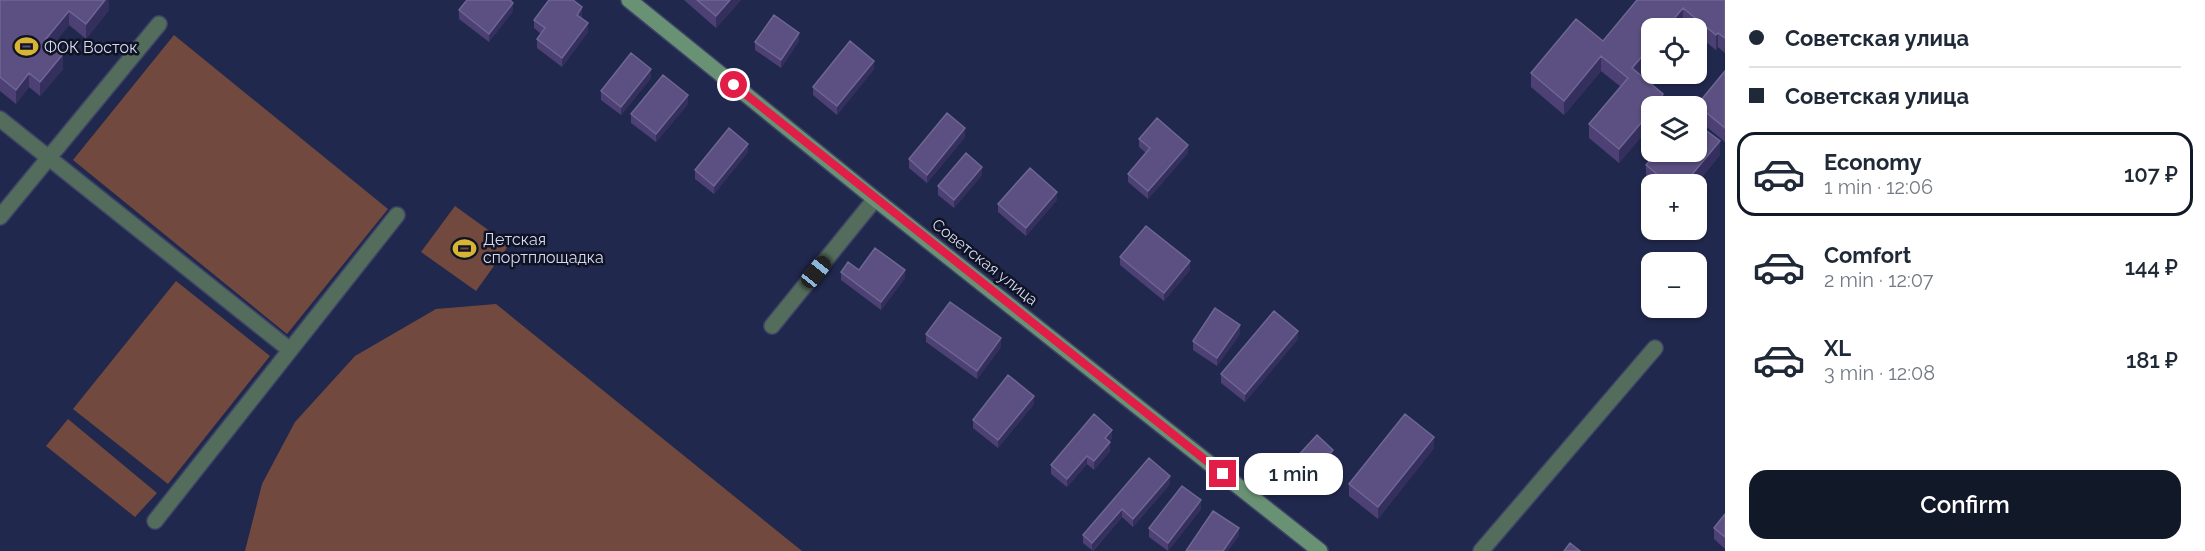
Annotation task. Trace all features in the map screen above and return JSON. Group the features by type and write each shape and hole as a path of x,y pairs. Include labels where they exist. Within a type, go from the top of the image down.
{"main road":[{"name":"Советская улица","path":"628,0 875,199 1320,551"}],"lane":[{"path":"0,217 159,24"},
{"path":"0,119 290,350"},
{"path":"771,326 875,199"},
{"path":"155,521 397,216"},
{"path":"1481,551 1655,348"}],"shaded area":[{"path":"174,35 388,209 287,334 73,160"},
{"name":"Детская спортплощадка","path":"455,206 509,245 476,291 421,252"},
{"path":"176,281 270,356 168,484 73,409"},
{"path":"496,304 802,551 245,551 262,484 295,422 355,356 436,309"},
{"path":"68,419 157,493 135,517 46,446"}],"building":[{"name":"ФОК Восток","path":"0,0 105,0 86,24 69,11 45,40 63,54 40,82 29,73 16,90 0,77"},
{"path":"467,0 510,0 513,3 489,34 459,10"},
{"path":"549,0 573,0 582,7 577,15 588,23 562,58 537,39 545,28 534,20"},
{"path":"697,0 730,0 716,16"},
{"path":"1637,0 1725,0 1725,38 1718,33 1716,35 1707,28 1707,18 1695,18 1683,8 1674,18 1641,18 1641,58 1632,68 1641,76 1641,84 1651,84 1663,94 1662,96 1641,96 1641,123 1619,149 1589,124 1628,78 1601,56 1564,101 1531,73 1576,19 1603,41"},
{"path":"774,15 799,33 781,60 755,42"},
{"path":"850,41 874,61 837,106 813,87"},
{"path":"631,53 651,69 621,107 601,91"},
{"path":"1725,71 1725,128 1707,113 1707,96 1704,96"},
{"path":"663,75 688,95 656,134 631,114"},
{"path":"947,113 965,128 927,175 909,159"},
{"path":"1157,118 1188,145 1148,191 1128,174 1150,148 1139,139"},
{"path":"729,128 748,144 714,186 695,170"},
{"path":"1707,131 1720,141 1707,157"},
{"path":"966,153 982,167 954,200 938,186"},
{"path":"1649,162 1702,162 1692,174 1657,174 1646,165"},
{"path":"1030,168 1057,192 1026,228 998,204"},
{"path":"1146,226 1190,261 1164,293 1120,257"},
{"path":"875,248 905,270 881,302 841,272 848,262 859,270"},
{"path":"950,302 1001,338 977,371 926,334"},
{"path":"1215,308 1240,325 1217,358 1193,341"},
{"path":"1274,311 1298,331 1245,394 1221,374"},
{"path":"1008,375 1034,396 998,440 973,420"},
{"path":"1094,414 1112,430 1105,438 1110,442 1094,461 1087,456 1067,479 1051,465"},
{"path":"1405,414 1434,437 1378,507 1349,484"},
{"path":"1317,435 1333,450 1312,474 1295,459"},
{"path":"1149,458 1170,476 1133,519 1122,509 1092,543 1083,535"},
{"path":"1182,486 1201,500 1168,543 1149,528"},
{"path":"1213,511 1239,528 1223,551 1186,551"},
{"path":"1725,514 1725,537 1714,528"},
{"path":"1570,543 1580,551 1564,551"}],"place":[{"name":"ФОК Восток","path":"26,47"},
{"name":"Детская спортплощадка","path":"465,248"}],"route":[{"path":"734,85 1223,474"}]}
